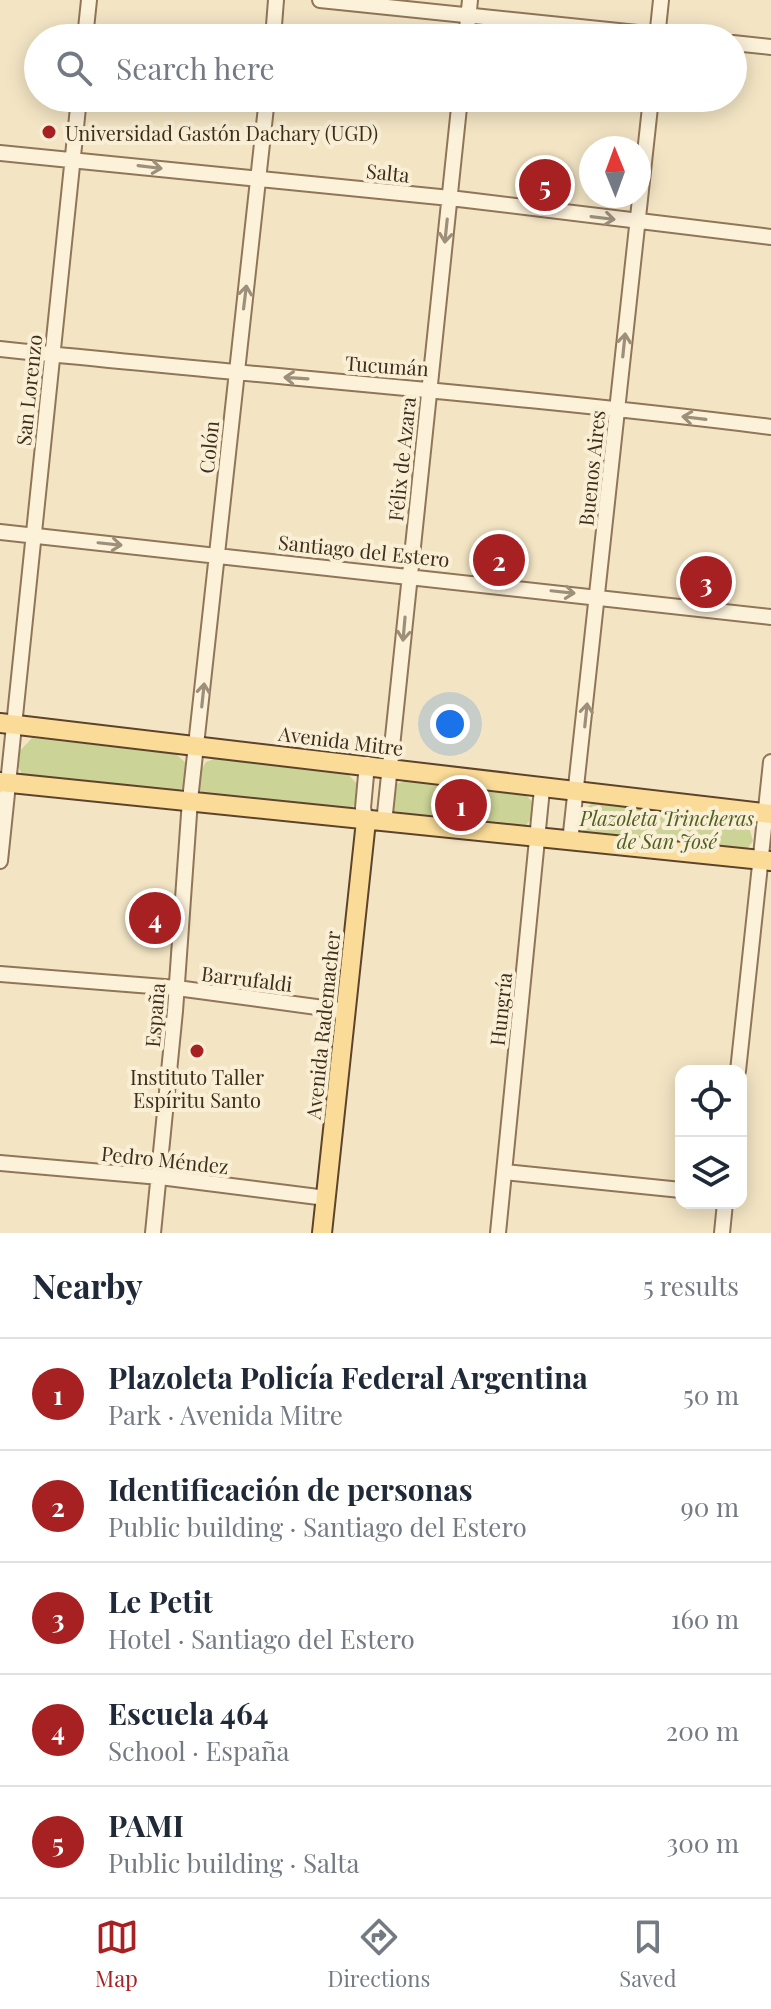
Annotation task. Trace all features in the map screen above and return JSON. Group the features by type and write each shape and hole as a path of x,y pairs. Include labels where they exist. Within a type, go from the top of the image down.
{"main road":[{"name":"Avenida Mitre","path":"8,724 367,764 542,789 768,813"},
{"path":"4,782 765,861"},
{"name":"Avenida Rademacher","path":"322,1233 346,1011 375,822"}],"street":[{"path":"86,24 89,0"},
{"path":"274,24 276,0"},
{"path":"320,0 469,8 576,24"},
{"path":"658,24 661,0"},
{"path":"747,44 771,47"},
{"name":"San Lorenzo","path":"0,861 8,724 32,535 77,112"},
{"name":"Colón","path":"190,800 266,112"},
{"name":"Félix de Azara","path":"375,822 392,768 409,575 459,112"},
{"name":"Buenos Aires","path":"570,842 578,793 650,112"},
{"name":"Salta","path":"0,153 450,198 771,237"},
{"name":"Tucumán","path":"0,349 236,373 429,388 771,427"},
{"name":"Santiago del Estero","path":"0,532 598,595 771,617"},
{"path":"739,1065 765,861 771,762"},
{"path":"367,764 363,808 375,822"},
{"name":"Hungría","path":"498,1233 542,789"},
{"name":"España","path":"153,1233 177,988 190,800"},
{"name":"Barrufaldi","path":"0,974 177,988 346,1011"},
{"name":"Pedro Méndez","path":"0,1163 160,1177 326,1198"},
{"path":"504,1172 675,1189"},
{"path":"722,1233 724,1209"}],"green space":[{"path":"32,738 176,754 187,764 185,786 173,795 23,776 16,763 16,755"},
{"path":"214,759 347,773 357,784 358,799 350,811 205,796 200,790 198,775 206,762"},
{"path":"412,779 521,791 532,801 533,816 524,828 395,817 391,812 393,785"},
{"name":"Plazoleta Trincheras de San José","path":"597,801 747,820 753,841 744,853 588,838 582,827 582,817 587,808"}],"place":[{"name":"Universidad Gastón Dachary (UGD)","path":"49,132"},
{"name":"PAMI","path":"545,185"},
{"name":"Identificación de personas","path":"499,560"},
{"name":"Le Petit","path":"706,582"},
{"name":"Plazoleta Policía Federal Argentina","path":"461,805"},
{"name":"Escuela 464","path":"155,918"},
{"name":"Instituto Taller Espíritu Santo","path":"197,1051"}]}
